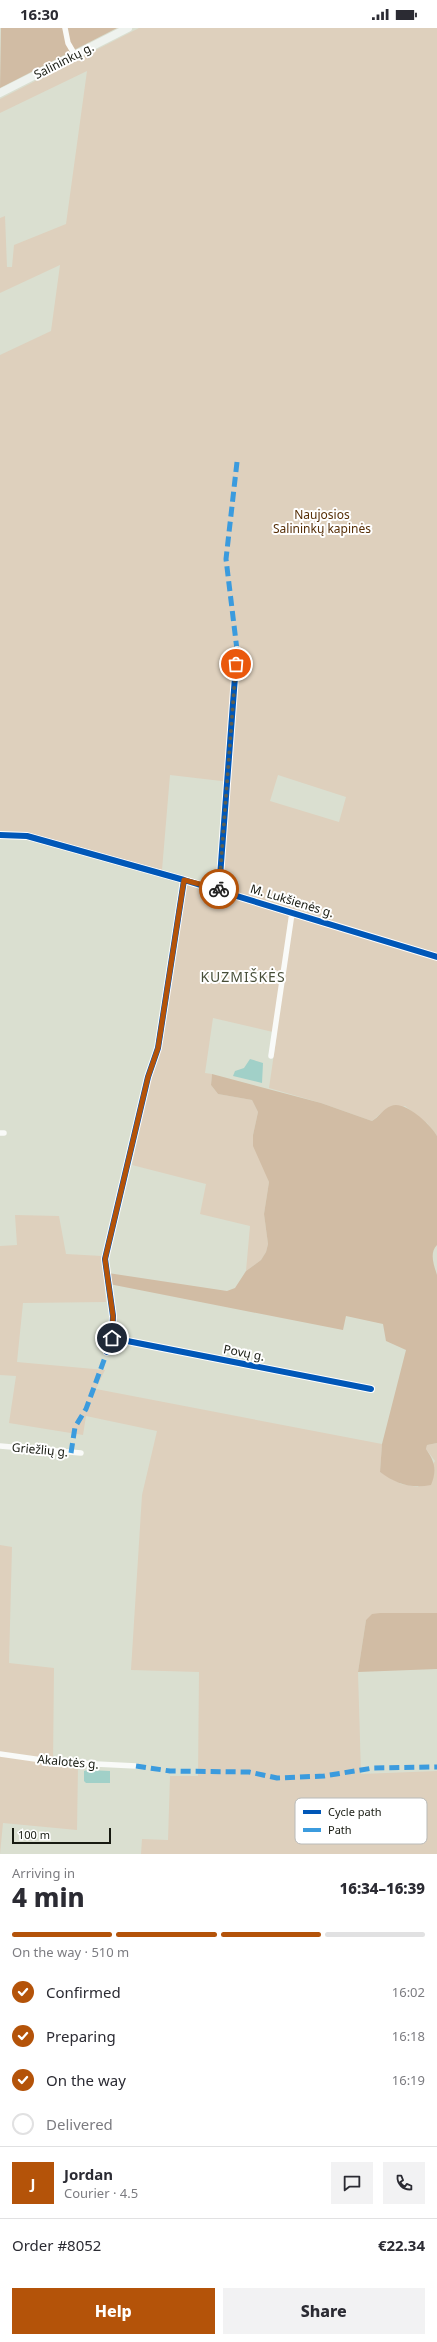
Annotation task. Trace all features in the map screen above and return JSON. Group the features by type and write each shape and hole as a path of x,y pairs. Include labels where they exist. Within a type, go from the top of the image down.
{"main road":[{"name":"Salininkų g.","path":"0,94 128,28"}],"street":[{"path":"65,28 68,43 75,55"},
{"path":"219,890 237,650"},
{"name":"M. Lukšienės g.","path":"0,835 27,836 219,890 437,957"},
{"path":"107,1352 112,1338 113,1316 105,1259 148,1077 158,1048 184,880"},
{"path":"271,1056 292,913"},
{"name":"Povų g.","path":"112,1338 371,1389"},
{"name":"Griežlių g.","path":"0,1446 80,1453"},
{"name":"Akalotės g.","path":"0,1754 56,1762 136,1766"}],"green space":[{"name":"Naujosios Salininkų kapinės","path":"139,28 437,28 437,954 223,889 230,782 170,775 162,870 40,836 0,832 0,355 51,331 60,265 0,293 0,218 5,216 7,267 12,267 14,245 66,224 87,71 0,113 0,99","holes":["278,775 346,797 339,822 270,801"]},
{"path":"187,885 437,960 437,1136 427,1123 405,1106 380,1114 372,1121 321,1103 269,1088 277,1033 213,1018 205,1073 212,1074 211,1085 218,1094 252,1100 258,1112 253,1135 269,1182 264,1214 268,1244 266,1252 261,1260 246,1271 250,1226 200,1214 206,1184 132,1165 150,1079 159,1053"},
{"path":"15,1215 59,1216 66,1254 102,1256 106,1302 23,1303 17,1362 105,1370 96,1389 382,1444 380,1472 401,1484 418,1487 435,1461 426,1449 427,1445 437,1443 437,1613 380,1613 366,1620 358,1672 361,1774 437,1771 437,1854 141,1854 142,1839 168,1840 170,1776 198,1776 199,1672 131,1670 142,1495 157,1431 86,1416 83,1435 9,1423 16,1376 0,1375 0,1246 17,1245"},
{"path":"0,1545 12,1547 9,1663 54,1668 53,1764 78,1766 77,1830 3,1823 0,1854"}],"shaded area":[{"path":"1,28 117,28 0,88"},
{"path":"212,1074 321,1103 372,1121 386,1109 397,1105 410,1110 424,1120 437,1136 437,1245 433,1255 437,1275 437,1443 427,1445 426,1449 434,1466 434,1475 431,1485 411,1486 392,1480 380,1472 382,1444 406,1350 386,1341 383,1324 346,1316 343,1330 109,1284 108,1273 227,1291 235,1288 246,1271 261,1260 266,1252 268,1244 264,1214 269,1182 253,1146 253,1135 258,1112 252,1100 218,1094 211,1085"},
{"path":"437,1613 437,1669 358,1672 366,1620 372,1614"}],"water":[{"path":"250,1059 263,1063 262,1083 233,1076 235,1071 244,1068"},
{"path":"84,1771 110,1771 110,1783 86,1783 84,1781"}],"marked path":[{"path":"237,462 226,559 237,650"},
{"path":"71,1453 75,1427 86,1409 107,1352"},
{"path":"136,1766 170,1771 249,1772 277,1778 324,1776 373,1768 437,1767"}],"cycle path":[{"path":"219,890 237,650"},
{"path":"0,835 27,836 184,880 437,957"},
{"path":"107,1352 112,1338 113,1316 105,1259 148,1077 158,1048 184,880"},
{"path":"112,1338 371,1389"}],"way so far":[{"path":"219,889 236,664"}],"district":[{"name":"KUZMIŠKĖS","path":"243,977"}],"route":[{"path":"112,1338 113,1316 106,1278 105,1259 148,1077 158,1048 184,880 219,889"}]}
